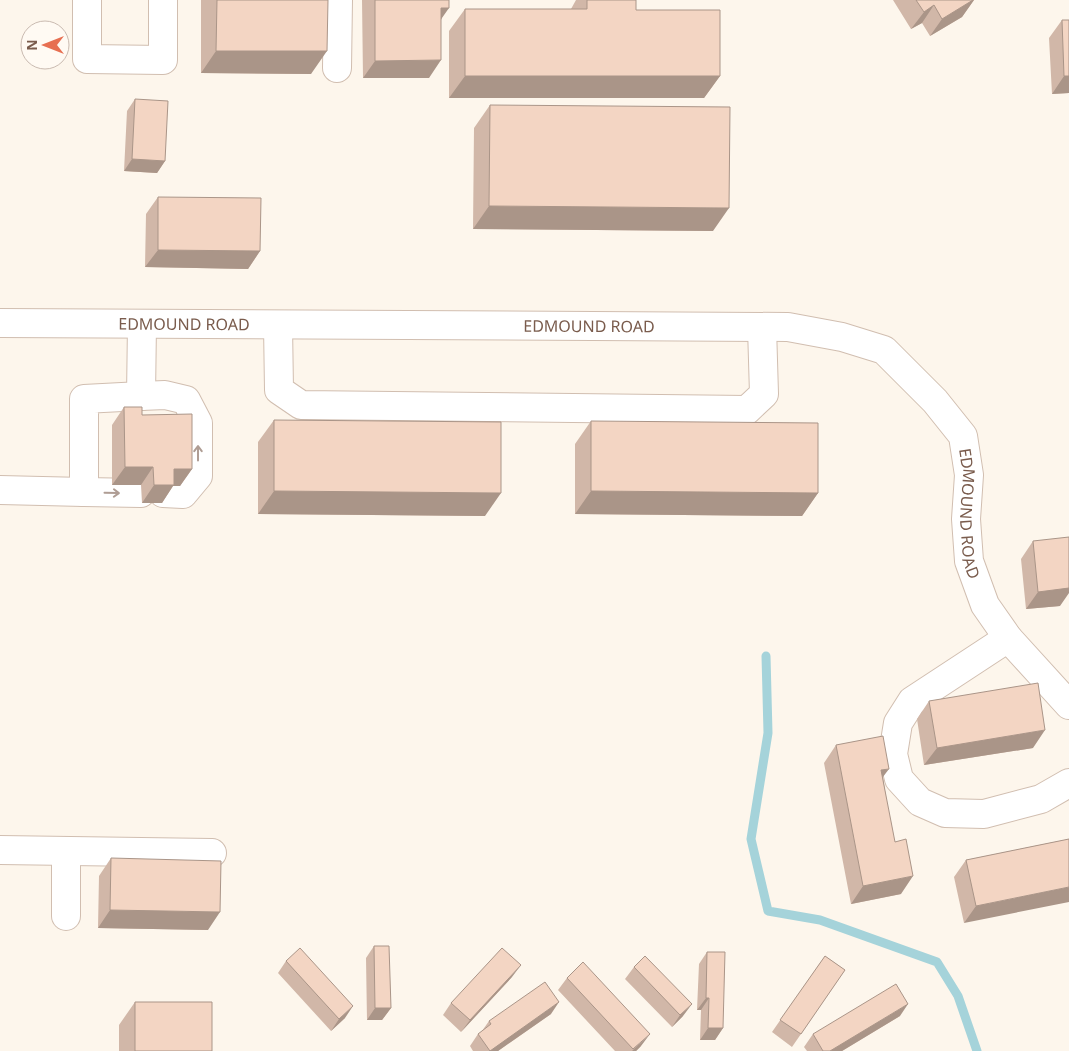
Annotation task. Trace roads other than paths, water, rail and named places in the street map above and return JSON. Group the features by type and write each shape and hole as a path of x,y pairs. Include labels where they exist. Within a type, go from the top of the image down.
{"street":[{"path":"87,0 87,59 163,60 164,0"},
{"path":"337,68 338,0"},
{"name":"EDMOUND ROAD","path":"0,324 788,327 842,337 884,350 935,401 963,436 970,474 966,519 970,561 986,605 1008,638 1068,702"},
{"path":"141,396 142,324"},
{"path":"278,325 279,390 301,405 747,410 764,394 762,327"},
{"path":"0,490 84,492 152,493 183,494 198,476 198,423 186,400 165,395 84,399 84,492"},
{"path":"1008,638 912,701 898,723 893,754 899,779 920,802 945,813 984,814 1041,799 1069,783"},
{"path":"0,850 212,853"},
{"path":"66,851 66,916"}],"waterway":[{"path":"766,656 768,733 751,839 768,911 820,920 937,962 958,996 977,1051"}]}
